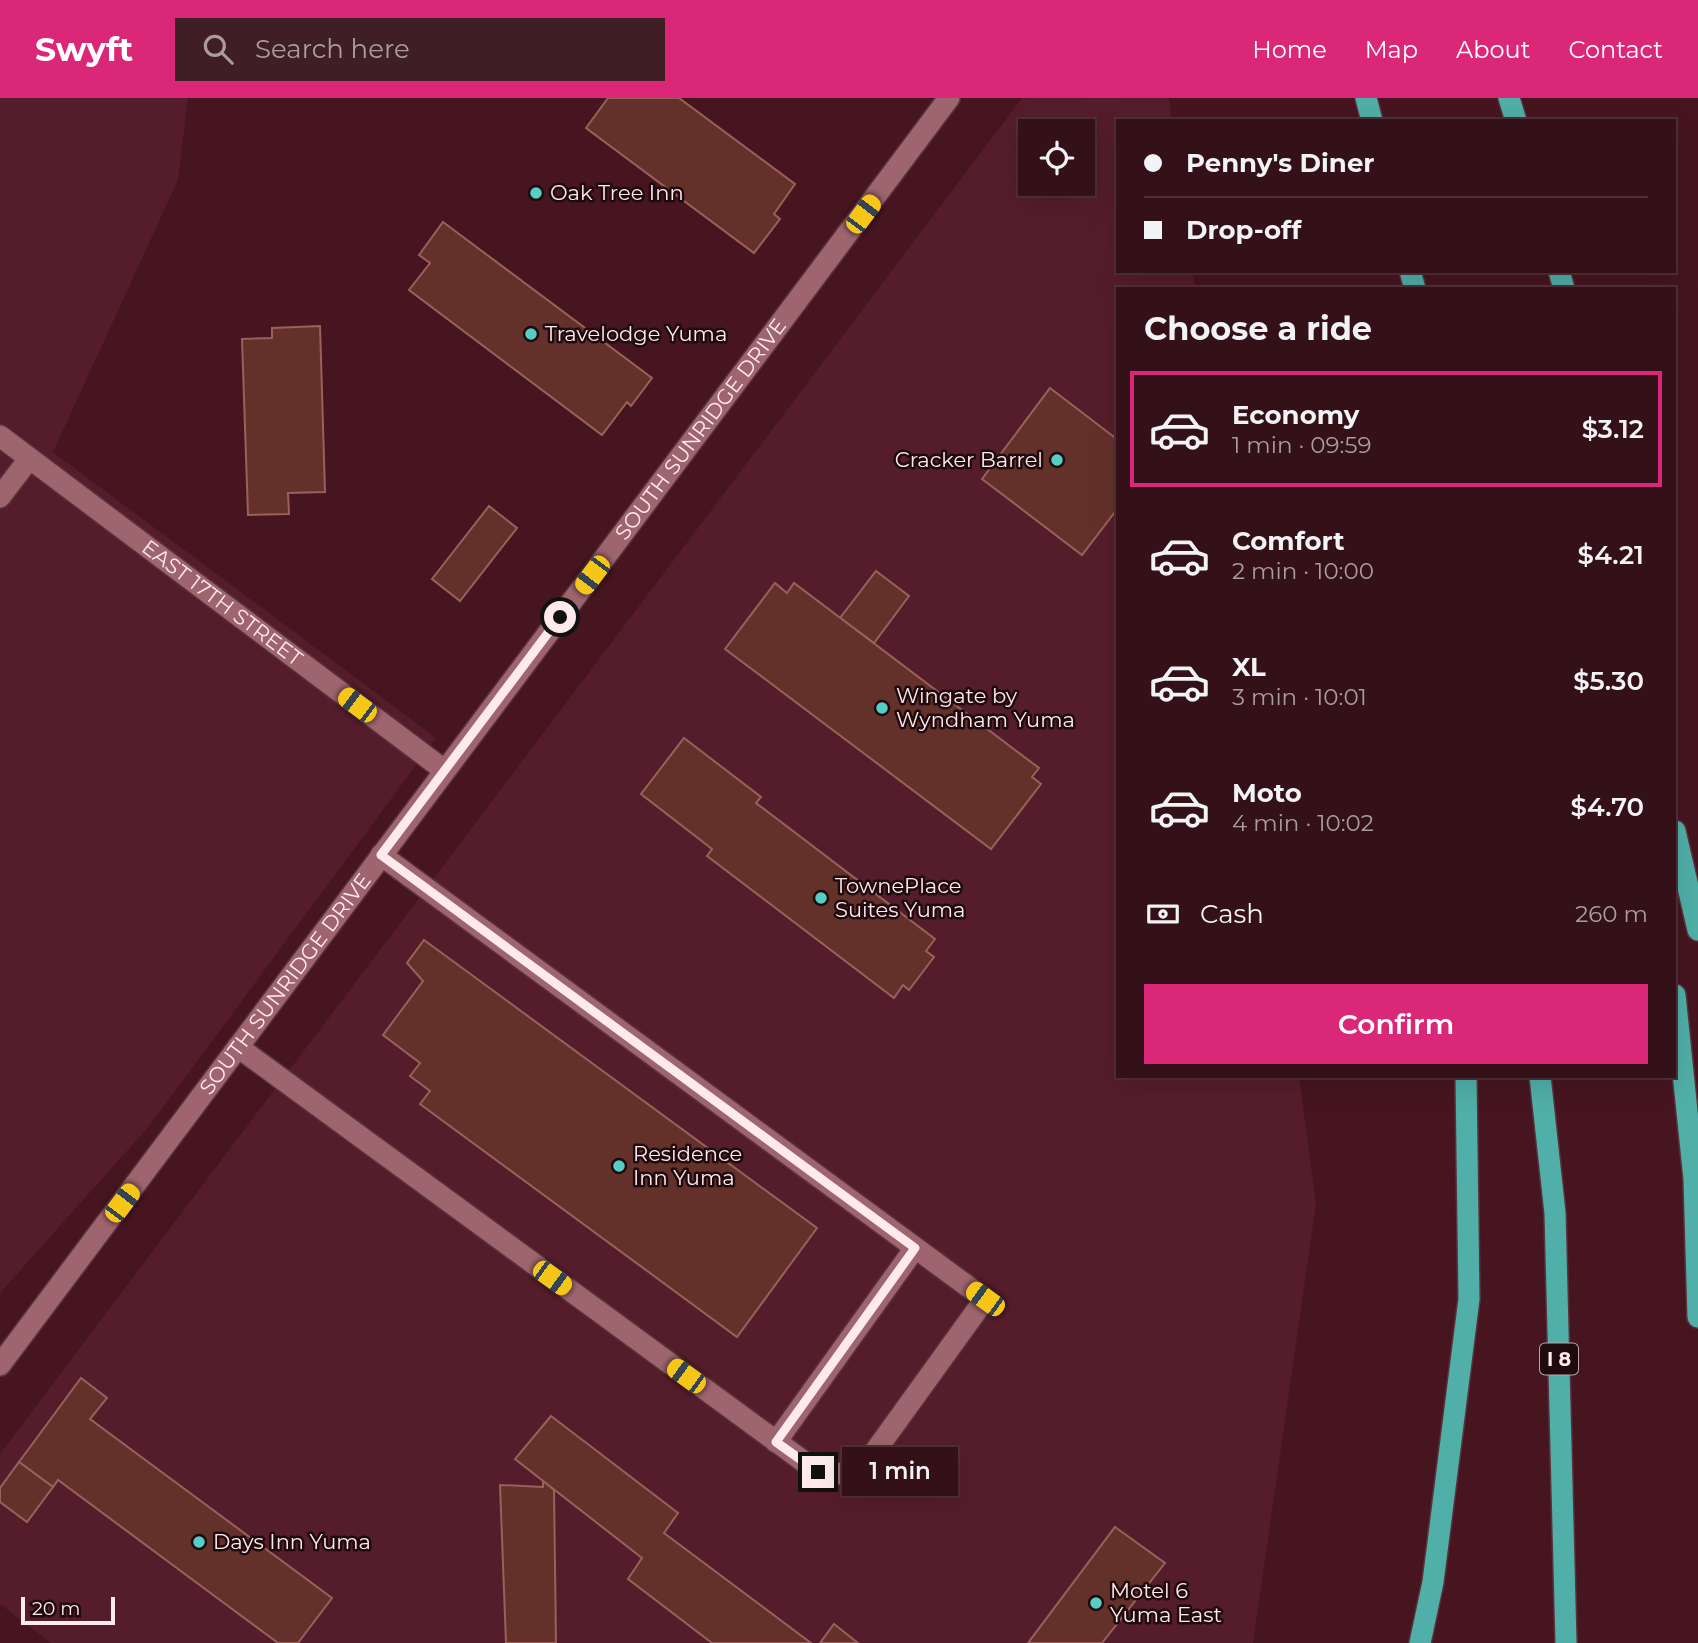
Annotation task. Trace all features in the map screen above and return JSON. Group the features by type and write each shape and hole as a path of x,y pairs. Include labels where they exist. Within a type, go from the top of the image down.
{"highway":[{"path":"1366,98 1371,119"},
{"path":"1509,98 1515,119"},
{"path":"1676,835 1698,930"},
{"path":"1676,1005 1694,1179 1698,1317"},
{"path":"1420,1643 1433,1582 1469,1299 1466,1078"},
{"name":"I 8","path":"1541,1078 1555,1213 1566,1643"}],"street":[{"name":"SOUTH SUNRIDGE DRIVE","path":"0,1365 949,98"},
{"name":"EAST 17TH STREET","path":"0,436 444,771"},
{"path":"0,497 29,459"},
{"path":"238,1047 818,1472 858,1475 985,1299 381,855"},
{"path":"776,1442 915,1248"}],"shaded area":[{"path":"0,98 188,98 178,180 53,452 436,738 150,1125 0,1293"},
{"path":"1022,98 1169,98 1172,119 1116,119 1116,273 1192,273 1195,287 1116,287 1116,1078 1299,1078 1316,1204 1253,1643 51,1643 0,1604 0,1454"}],"building":[{"path":"608,98 679,98 795,184 774,214 780,219 754,253 586,128"},
{"name":"Travelodge Yuma","path":"443,222 652,378 631,406 627,402 602,435 409,290 430,263 419,255"},
{"path":"320,326 325,492 288,493 289,514 248,515 242,339 272,338 272,328"},
{"name":"Cracker Barrel","path":"1050,388 1116,438 1116,511 1082,555 982,479"},
{"path":"489,506 517,528 460,601 432,579"},
{"path":"876,571 909,596 874,643 840,618"},
{"name":"Wingate by Wyndham Yuma","path":"775,583 787,593 794,583 1039,768 1032,777 1041,784 991,849 725,649"},
{"name":"TownePlace Suites Yuma","path":"684,738 761,797 756,803 935,939 926,951 934,957 909,990 903,985 894,998 707,856 712,849 641,794"},
{"name":"Residence Inn Yuma","path":"424,940 817,1228 737,1337 420,1104 430,1091 410,1076 420,1063 383,1035 423,981 407,963"},
{"name":"Days Inn Yuma","path":"81,1378 107,1398 90,1419 332,1598 298,1643 278,1643 58,1480 53,1487 19,1462"},
{"path":"551,1416 678,1513 664,1533 811,1643 712,1643 628,1579 642,1558 515,1459"},
{"path":"19,1462 53,1487 27,1522 0,1502 0,1488"},
{"path":"543,1481 554,1490 556,1643 506,1643 500,1485 543,1487"},
{"name":"Motel 6 Yuma East","path":"1115,1527 1165,1563 1102,1643 1028,1643"},
{"path":"834,1624 858,1643 820,1643"}],"place":[{"name":"Oak Tree Inn","path":"536,193"},
{"name":"Travelodge Yuma","path":"531,334"},
{"name":"Cracker Barrel","path":"1057,460"},
{"name":"Wingate by Wyndham Yuma","path":"882,708"},
{"name":"TownePlace Suites Yuma","path":"821,898"},
{"name":"Residence Inn Yuma","path":"619,1166"},
{"name":"Days Inn Yuma","path":"199,1542"},
{"name":"Motel 6 Yuma East","path":"1096,1603"}],"route":[{"path":"560,617 381,855 915,1248 776,1442 818,1472"}]}
